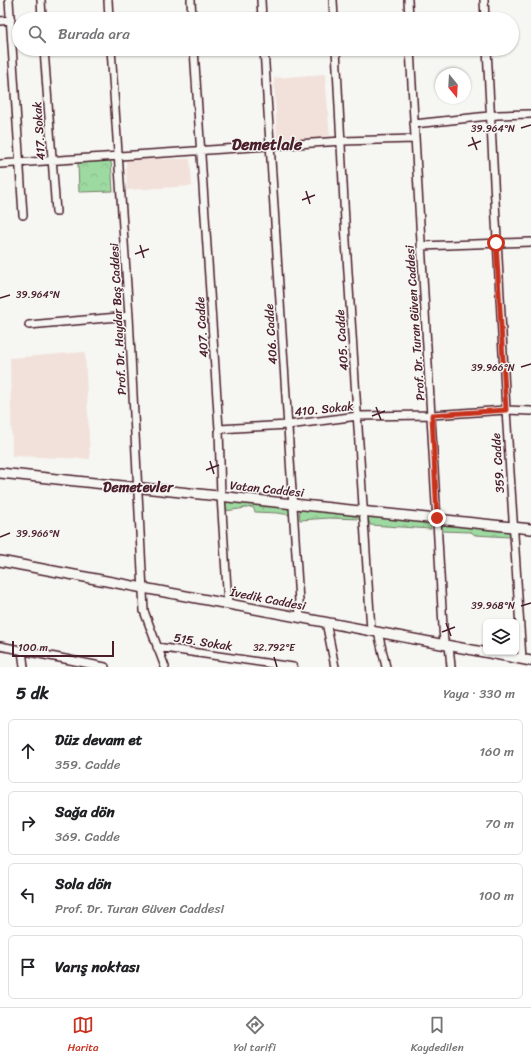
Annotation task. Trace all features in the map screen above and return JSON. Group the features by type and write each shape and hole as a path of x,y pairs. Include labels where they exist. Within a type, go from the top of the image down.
{"main road":[{"name":"Vatan Caddesi","path":"0,473 531,529"},
{"name":"İvedik Caddesi","path":"0,561 526,660"}],"street":[{"path":"9,0 12,38"},
{"path":"41,0 42,12"},
{"path":"108,0 109,12"},
{"path":"190,0 191,12"},
{"path":"261,0 262,12"},
{"path":"333,0 334,12"},
{"path":"408,0 409,12"},
{"path":"484,0 485,12"},
{"path":"0,20 11,20"},
{"path":"13,56 23,215"},
{"name":"417. Sokak","path":"45,56 56,212"},
{"name":"Prof. Dr. Haydar Baş Caddesi","path":"112,56 129,316 145,617 165,667"},
{"name":"407. Cadde","path":"194,56 219,429 221,496 228,604"},
{"name":"406. Cadde","path":"264,56 300,617"},
{"name":"405. Cadde","path":"336,56 346,241 364,512 374,631 386,667"},
{"name":"Prof. Dr. Turan Güven Caddesi","path":"410,56 437,518 447,645 451,667"},
{"name":"359. Cadde","path":"486,56 513,527 526,660"},
{"path":"414,124 490,116 531,114"},
{"path":"0,164 342,141 414,139"},
{"path":"421,246 531,242"},
{"path":"29,325 129,316"},
{"name":"410. Sokak","path":"219,429 288,425 358,416 432,415 506,410 531,411"},
{"path":"326,622 335,667"},
{"path":"0,646 77,664 105,667"},
{"name":"515. Sokak","path":"157,647 293,667"},
{"path":"22,650 24,667"}],"shaded area":[{"path":"325,74 330,138 277,139 274,78"},
{"path":"126,159 190,159 192,186 127,190"},
{"path":"85,352 90,459 12,456 10,358"}],"green space":[{"path":"111,160 113,191 79,192 78,162"},
{"path":"224,500 289,504 290,515 255,512 253,507 225,511"},
{"path":"299,507 361,514 362,519 329,518 300,520"},
{"path":"367,514 430,520 431,529 370,525"},
{"path":"440,521 510,530 510,537 475,535 471,532 441,531"}],"district":[{"name":"Demetlale","path":"267,144"},
{"name":"Demetevler","path":"138,487"}],"route":[{"path":"437,518 432,415 506,410 496,243"}]}
